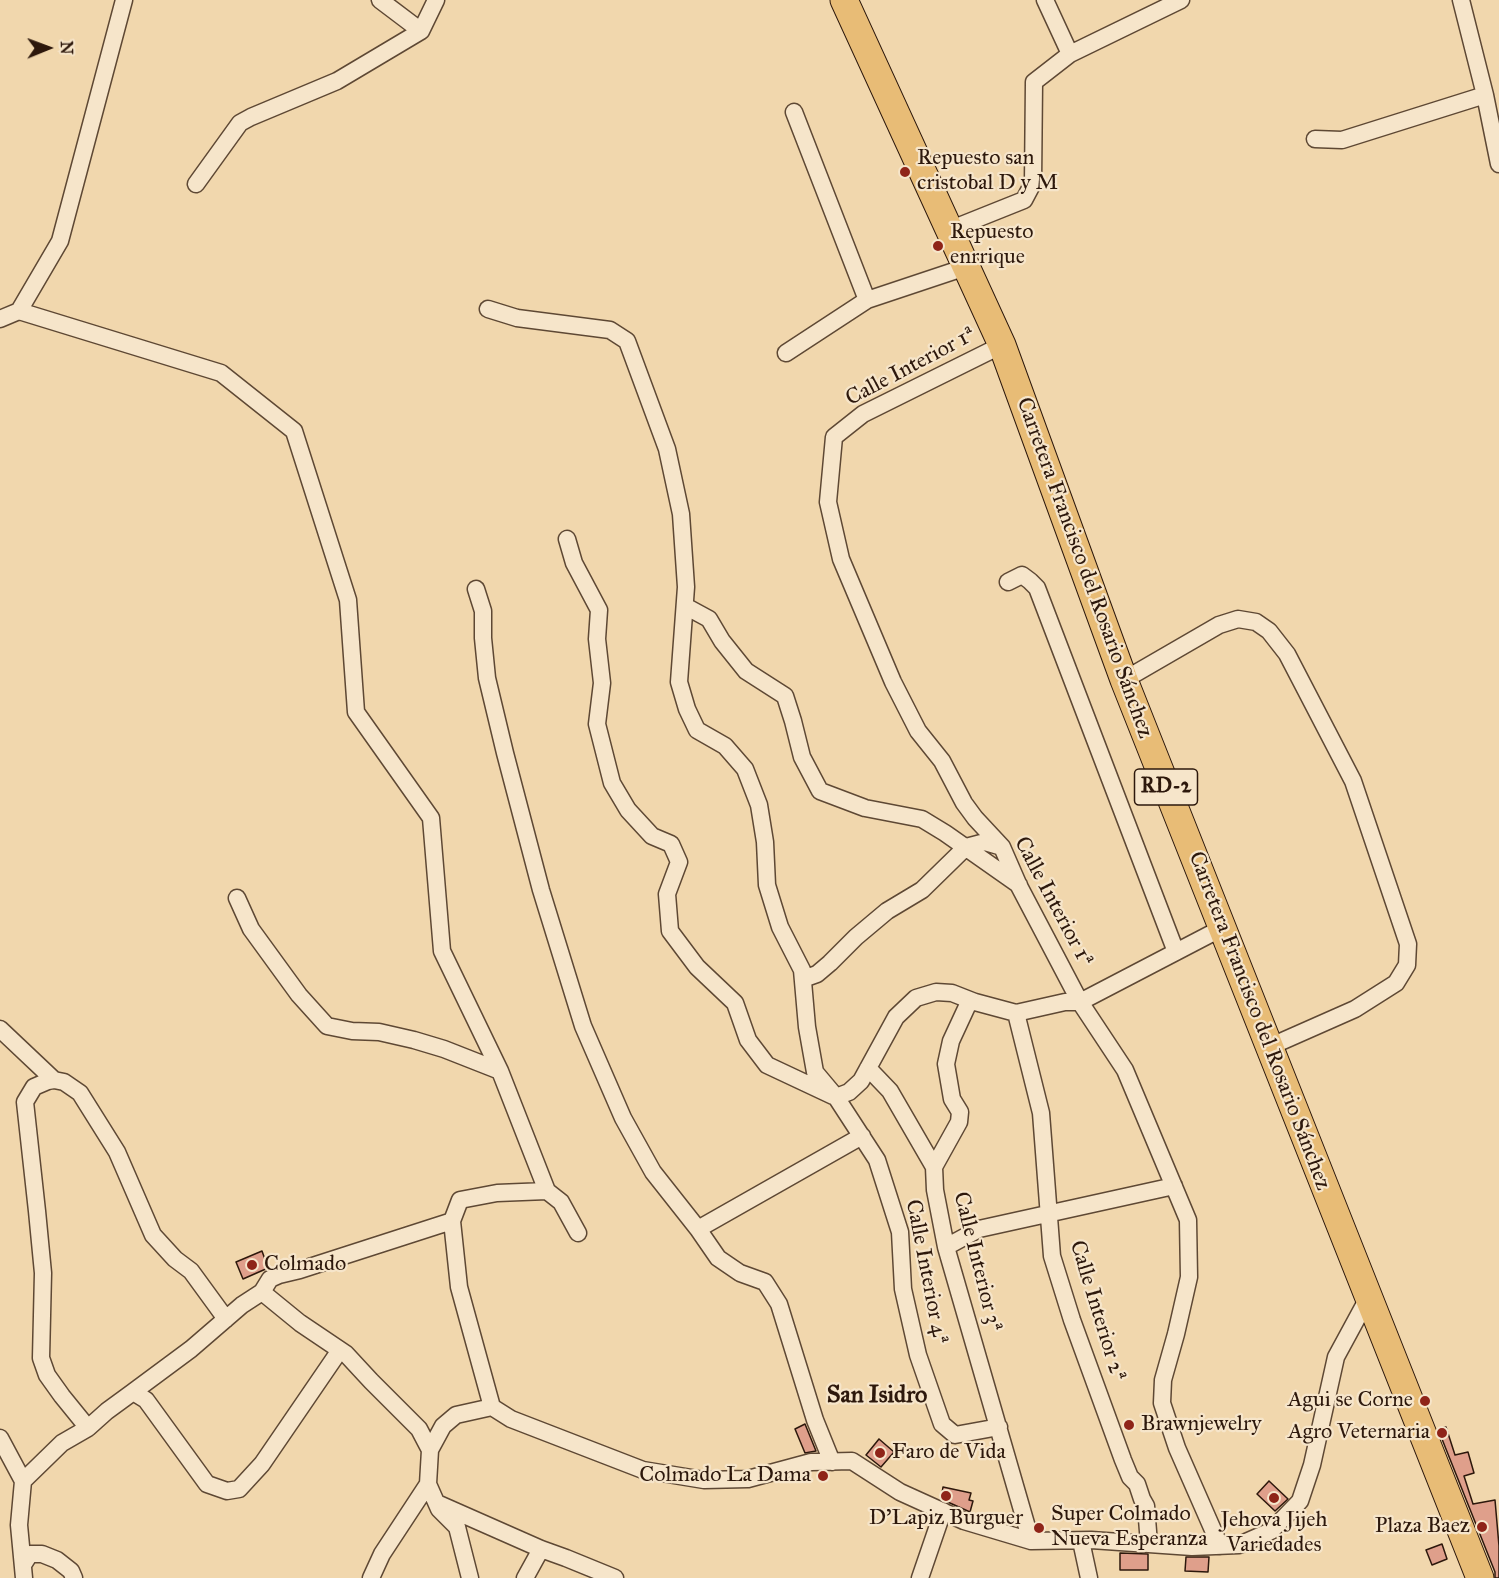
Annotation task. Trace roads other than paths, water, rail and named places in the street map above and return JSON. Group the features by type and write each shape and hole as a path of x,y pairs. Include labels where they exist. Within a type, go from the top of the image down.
{"main road":[{"name":"Carretera Francisco del Rosario Sánchez","path":"844,0 1002,345 1124,680 1480,1578"}],"street":[{"path":"0,320 19,310 60,241 124,0"},
{"path":"380,0 421,31"},
{"path":"196,184 240,123 337,81 421,31 436,0"},
{"path":"1045,0 1070,54"},
{"path":"949,230 1024,200 1034,183 1035,82 1070,54 1181,0"},
{"path":"1461,0 1485,94 1499,164"},
{"path":"1315,139 1342,140 1485,94"},
{"path":"794,112 867,300"},
{"path":"786,353 867,300 966,267"},
{"name":"Calle Interior 4ª","path":"488,309 517,318 610,330 627,340 667,449 681,514 686,586 679,682 687,710 697,730 725,746 745,769 759,805 765,842 767,885 780,927 802,970 807,1027 815,1072 836,1097 877,1160 900,1232 903,1289 918,1355 942,1424 954,1435 999,1426"},
{"path":"19,310 221,373 294,431 348,600 356,712 431,818 442,951 500,1071 547,1191 561,1202 578,1233"},
{"name":"Calle Interior 1ª","path":"1002,345 863,414 834,436 828,502 841,559 871,631 918,731 942,761 975,818 1002,847 1080,1002 1125,1070 1188,1220 1189,1277 1176,1334 1162,1380 1162,1403 1177,1448 1220,1546"},
{"path":"567,539 574,563 598,610 597,639 602,683 597,724 612,783 627,810 652,836 671,844 679,862 667,894 670,931 697,967 735,1003 748,1040 767,1065 836,1097 849,1092 861,1081 896,1017 916,998 936,992 952,993 1016,1013 1065,1002 1080,1002 1222,928"},
{"path":"1008,582 1022,575 1037,588 1176,952"},
{"path":"476,589 483,610 486,678 541,890 583,1026 623,1118 653,1172 718,1258 740,1273 765,1282 779,1304 815,1420 832,1462"},
{"path":"685,606 709,619 722,641 746,671 785,696 802,757 820,791 865,808 922,819 945,832 1020,886"},
{"path":"1124,680 1219,625 1238,619 1256,622 1269,631 1287,654 1353,781 1408,944 1407,965 1396,983 1355,1009 1269,1047"},
{"path":"803,979 817,974 887,911 922,891 966,848 985,842 1002,847"},
{"path":"237,898 251,929 299,995 327,1026 352,1031 379,1032 414,1040 500,1071"},
{"name":"Calle Interior 3ª","path":"970,1000 951,1041 946,1064 952,1099 960,1112 959,1122 934,1167 935,1190 946,1247 1031,1541"},
{"name":"Calle Interior 2ª","path":"1016,1013 1041,1113 1052,1256 1072,1320 1123,1460 1146,1506 1149,1544"},
{"path":"0,1029 54,1080"},
{"path":"868,1068 890,1091 934,1167"},
{"path":"88,1428 47,1375 41,1359 43,1273 25,1102 34,1088 54,1080 64,1082 80,1093 117,1152 153,1235 175,1259 191,1271 226,1318"},
{"path":"698,1229 862,1136"},
{"path":"946,1247 979,1229 1174,1186"},
{"path":"547,1191 496,1193 460,1200 452,1221 459,1287 492,1407 511,1419 643,1470 704,1480 748,1479 812,1462 852,1461 900,1492 964,1521 1031,1541 1091,1540 1192,1547 1220,1546 1239,1545 1271,1531 1300,1502 1312,1465 1336,1357 1368,1298"},
{"path":"22,1481 62,1443 88,1428 242,1305 262,1292 270,1279 452,1221"},
{"path":"262,1292 300,1323 346,1354 419,1429 430,1450"},
{"path":"134,1392 146,1400 207,1484 227,1491 239,1489 262,1464 340,1350"},
{"path":"470,1578 457,1527 439,1509 428,1484 430,1450 442,1426 456,1415 492,1407"},
{"path":"0,1437 22,1481 19,1525 23,1571"},
{"path":"371,1578 382,1554 428,1484"},
{"path":"436,1502 541,1549 615,1578"},
{"path":"920,1578 943,1511"},
{"path":"1081,1541 1089,1578"},
{"path":"525,1578 541,1549"},
{"path":"23,1571 30,1554 42,1554 57,1560 71,1571 74,1578"}],"place":[{"name":"Repuesto san cristobal D y M","path":"905,172"},
{"name":"Repuesto enrrique","path":"938,246"},
{"name":"Colmado","path":"252,1265"},
{"name":"Agui se Corne","path":"1425,1401"},
{"name":"Brawnjewelry","path":"1129,1425"},
{"name":"Agro Veternaria","path":"1442,1433"},
{"name":"Faro de Vida","path":"880,1453"},
{"name":"Colmado La Dama","path":"823,1476"},
{"name":"D'Lapiz Burguer","path":"946,1496"},
{"name":"Jehova Jijeh Variedades","path":"1274,1498"},
{"name":"Plaza Baez","path":"1482,1527"},
{"name":"Super Colmado Nueva Esperanza","path":"1039,1528"}],"district":[{"name":"San Isidro","path":"877,1396"}]}
